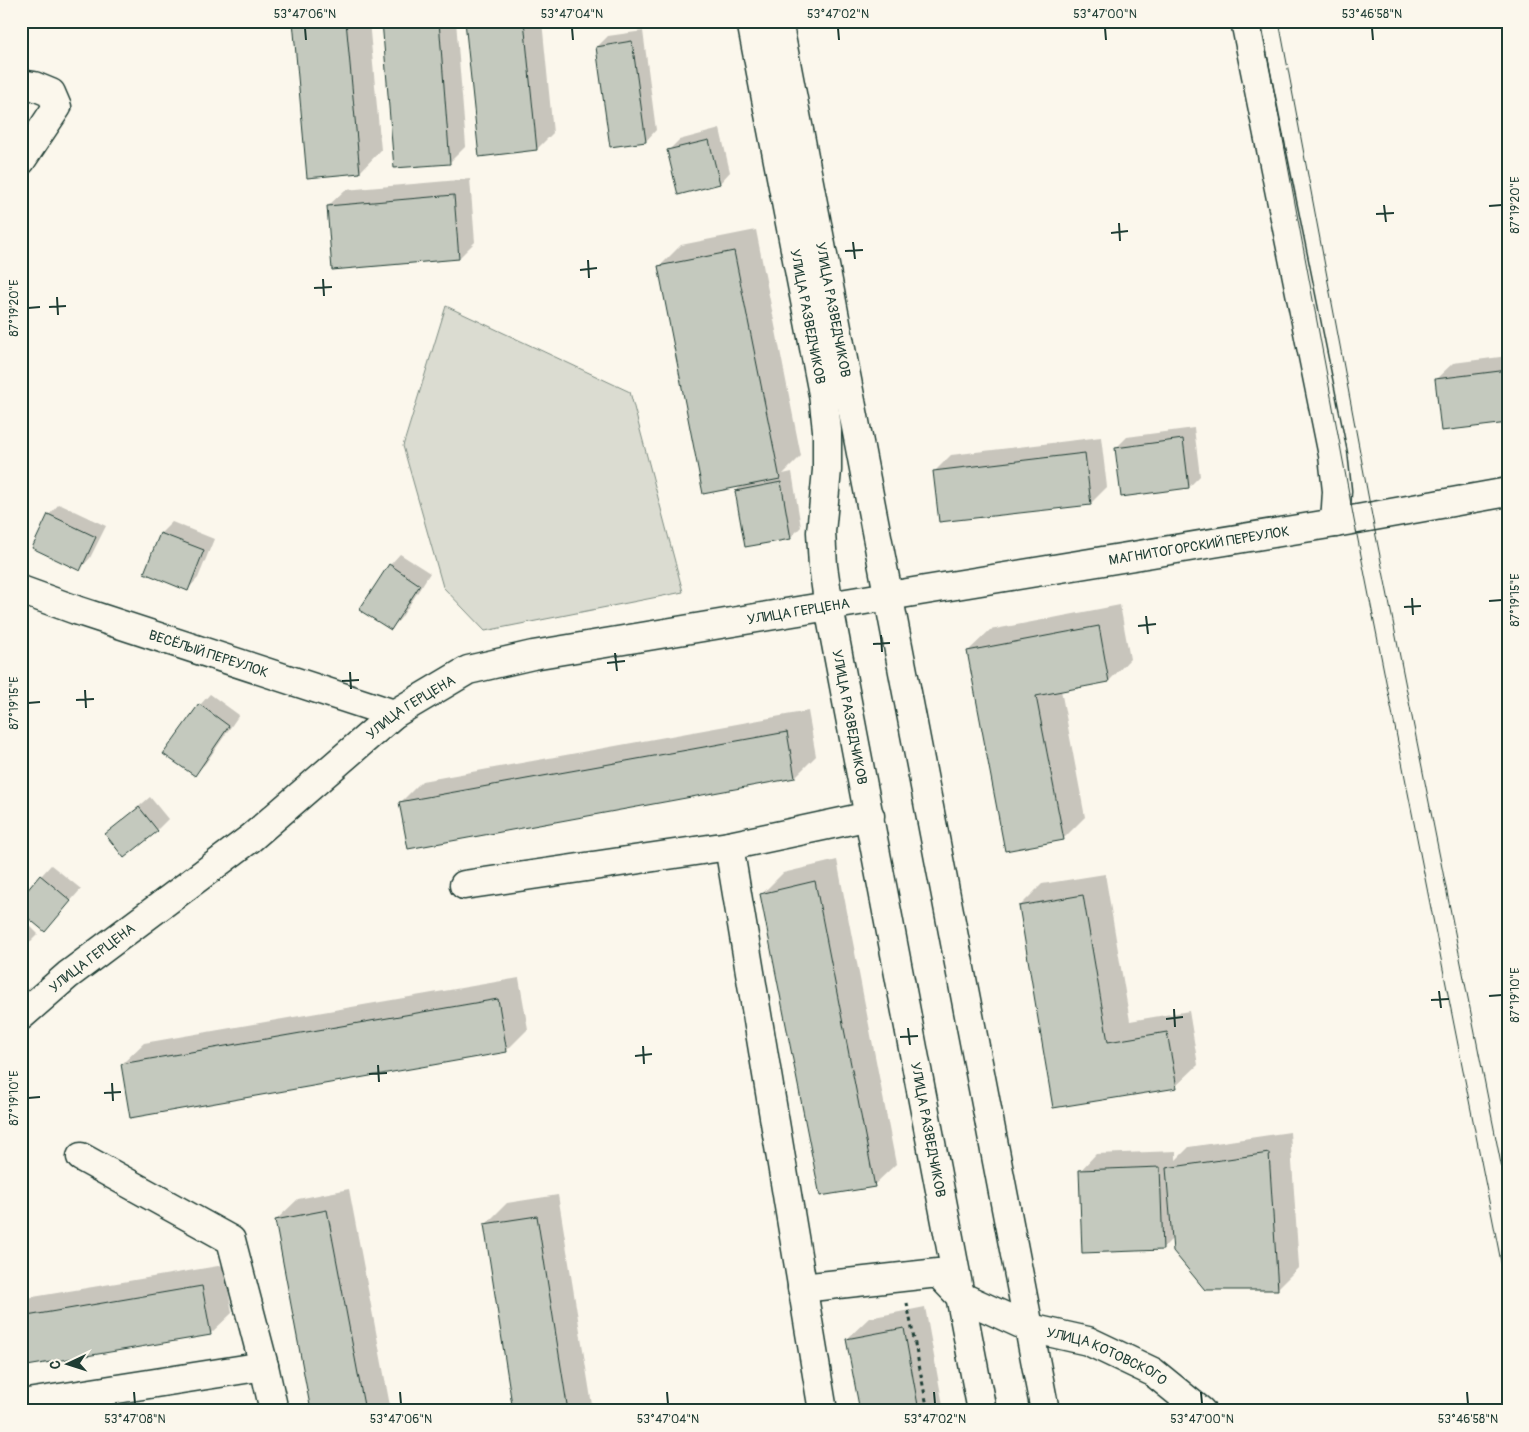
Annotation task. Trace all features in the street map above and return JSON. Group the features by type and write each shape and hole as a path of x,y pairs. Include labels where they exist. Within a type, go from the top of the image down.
{"main road":[{"name":"УЛИЦА РАЗВЕДЧИКОВ","path":"751,21 823,394 827,430 827,470 821,532 823,566 982,1411"},
{"name":"УЛИЦА РАЗВЕДЧИКОВ","path":"778,21 889,596"},
{"path":"1245,21 1333,454 1337,492 1336,523"},
{"path":"21,84 34,86 51,93 56,107 21,161"},
{"name":"МАГНИТОГОРСКИЙ ПЕРЕУЛОК","path":"889,596 1336,523 1508,492"},
{"name":"ВЕСЁЛЫЙ ПЕРЕУЛОК","path":"21,590 85,614 394,714"},
{"name":"УЛИЦА ГЕРЦЕНА","path":"21,1016 68,975 251,838 394,714 468,670 533,655 889,596"},
{"path":"889,596 1045,1411"},
{"path":"464,885 729,846 870,816"},
{"path":"729,846 823,1411"},
{"path":"82,1157 231,1240 274,1411"},
{"path":"802,1288 938,1273 960,1296"},
{"name":"УЛИЦА КОТОВСКОГО","path":"960,1296 1030,1328 1088,1341 1153,1372 1201,1411"},
{"path":"21,1404 264,1366"}],"path":[{"path":"902,1277 928,1411"}],"shaded area":[{"path":"446,306 630,392 683,592 485,631 443,587 403,446"}],"building":[{"path":"293,21 346,21 360,173 307,178"},
{"path":"382,21 439,21 450,164 394,168"},
{"path":"465,21 524,21 537,150 479,157"},
{"path":"632,41 646,142 610,147 596,47"},
{"path":"709,140 720,184 678,195 667,150"},
{"path":"454,195 459,259 332,270 327,206"},
{"path":"734,251 780,479 703,494 658,266"},
{"path":"1508,370 1508,423 1441,431 1435,379"},
{"path":"1183,439 1189,488 1121,497 1115,448"},
{"path":"1085,453 1091,505 939,522 933,471"},
{"path":"781,482 791,539 745,547 735,491"},
{"path":"48,514 96,537 80,571 32,548"},
{"path":"160,533 204,550 188,591 144,573"},
{"path":"389,564 420,585 391,630 359,610"},
{"path":"1099,626 1109,682 1036,696 1064,840 1005,851 967,651"},
{"path":"199,704 229,726 195,776 163,754"},
{"path":"787,732 795,778 408,849 399,802"},
{"path":"139,807 158,831 124,858 105,834"},
{"path":"40,875 71,901 45,932 21,912 21,898"},
{"path":"815,881 875,1187 820,1196 760,894"},
{"path":"1083,895 1108,1042 1167,1032 1177,1088 1053,1108 1019,906"},
{"path":"21,939 28,946 21,953"},
{"path":"498,999 507,1052 130,1118 121,1064"},
{"path":"1269,1153 1278,1290 1205,1290 1173,1251 1166,1168"},
{"path":"1160,1167 1163,1250 1082,1253 1079,1170"},
{"path":"327,1210 365,1411 311,1411 275,1220"},
{"path":"537,1216 568,1411 513,1411 484,1224"},
{"path":"202,1286 211,1335 21,1367 21,1317"},
{"path":"904,1328 919,1411 860,1411 846,1339"}],"tram line":[{"path":"1261,21 1354,520 1508,1297"},
{"path":"1279,21 1372,516 1508,1199"}]}
